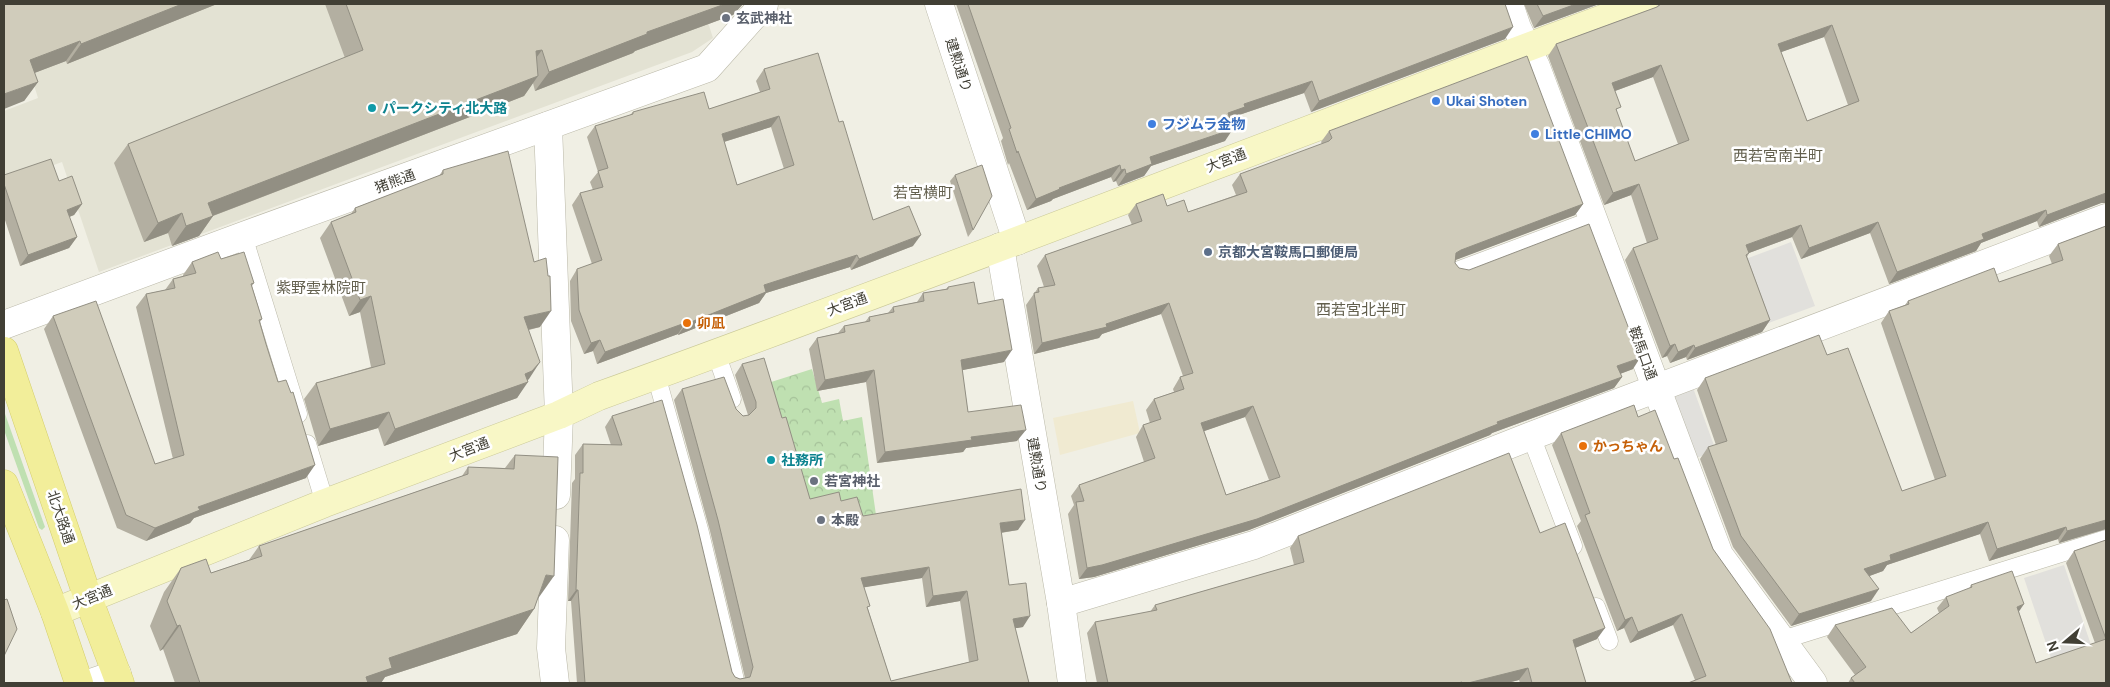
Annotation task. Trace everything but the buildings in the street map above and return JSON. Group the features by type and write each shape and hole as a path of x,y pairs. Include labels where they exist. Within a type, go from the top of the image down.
{"main road":[{"name":"北大路通","path":"4,351 88,598 119,678"},
{"path":"4,484 55,612 79,683"}],"street":[{"name":"猪熊通","path":"4,325 243,236 707,68 764,4"},
{"name":"建勲通り","path":"939,4 1008,244 1072,683"},
{"name":"鞍馬口通","path":"1508,4 1536,67 1719,555 1813,683"},
{"name":"大宮通","path":"55,612 325,503 559,415 599,396 1643,4"},
{"path":"548,126 559,415 551,648 555,683"},
{"path":"1061,603 1254,545 1531,436 2106,218"},
{"path":"91,683 119,678"}],"lane":[{"path":"1457,272 1593,220"},
{"path":"243,236 325,503"},
{"path":"716,353 738,416"},
{"path":"656,375 700,532 735,680"},
{"path":"1531,436 1577,557"},
{"path":"1782,640 2106,539"},
{"path":"1591,594 1609,641"}],"shaded area":[{"path":"9,4 702,4 713,38 692,52 99,272 62,162 4,183 4,111 38,98"},
{"path":"1791,242 1815,306 1766,324 1743,260"},
{"path":"1692,385 1716,451 1696,458 1672,392"},
{"path":"1133,401 1140,433 1060,455 1053,418"},
{"path":"2064,565 2092,648 2052,661 2024,578"}],"green space":[{"name":"若宮神社","path":"812,369 822,403 839,399 843,421 862,417 878,529 780,558 768,383"},
{"path":"4,411 45,527 42,530 39,528 4,430"}],"place":[{"name":"玄武神社","path":"726,18"},
{"name":"Ukai Shoten","path":"1436,101"},
{"name":"パークシティ北大路","path":"372,108"},
{"name":"フジムラ金物","path":"1152,124"},
{"name":"Little CHIMO","path":"1535,134"},
{"name":"京都大宮鞍馬口郵便局","path":"1208,252"},
{"name":"卯凪","path":"687,323"},
{"name":"かっちゃん","path":"1583,446"},
{"name":"社務所","path":"771,460"},
{"name":"若宮神社","path":"814,481"},
{"name":"本殿","path":"821,520"}],"district":[{"name":"西若宮南半町","path":"1778,156"},
{"name":"若宮横町","path":"923,193"},
{"name":"紫野雲林院町","path":"321,288"},
{"name":"西若宮北半町","path":"1361,310"}]}
